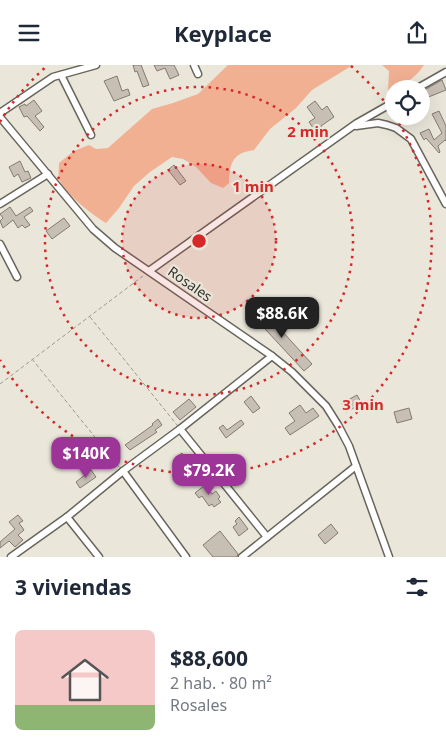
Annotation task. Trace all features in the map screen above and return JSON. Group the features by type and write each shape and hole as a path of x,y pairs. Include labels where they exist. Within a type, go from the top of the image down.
{"street":[{"path":"0,113 53,77 96,65"},
{"path":"194,65 198,74"},
{"path":"430,81 446,72"},
{"path":"60,75 91,135"},
{"path":"149,271 351,127 385,107"},
{"name":"Rosales","path":"0,117 93,229 115,248 292,372 326,406 349,446 389,557"},
{"path":"351,127 369,124 387,125 396,128 411,139 446,204"},
{"path":"0,204 48,174"},
{"path":"0,244 17,277"},
{"path":"11,557 67,517 123,471 272,357"},
{"path":"180,429 267,537"},
{"path":"242,557 356,466"},
{"path":"123,471 186,557"},
{"path":"67,517 99,557"}],"path":[{"path":"0,384 149,271"},
{"path":"90,316 180,429"},
{"path":"32,359 123,471"}],"shaded area":[{"path":"228,65 353,65 312,90 296,108 270,129 254,150 237,156 230,170 229,183 223,188 211,183 196,167 183,159 172,157 134,186 106,223 80,204 62,185 59,179 59,163 74,151 89,145 96,149 108,148 152,109 198,94"},
{"path":"382,65 424,65 409,80 389,80 389,71"}],"building":[{"path":"133,65 141,65 149,85 143,87"},
{"path":"154,65 174,65 179,75 170,79 165,68 157,71"},
{"path":"117,76 122,91 128,89 130,95 114,101 104,81"},
{"path":"442,80 446,90 430,96 430,87"},
{"path":"34,100 42,111 35,116 44,127 40,131 27,116 24,117 19,107 25,104 26,106"},
{"path":"315,101 322,110 327,106 334,117 321,126 324,130 317,134 309,122 315,118 307,107"},
{"path":"439,111 446,126 446,141 438,146 439,153 426,138 424,140 420,133 429,129 434,140 442,133 432,114"},
{"path":"20,161 25,172 28,171 31,178 22,182 18,174 14,177 9,167"},
{"path":"174,165 186,181 180,185 168,170"},
{"path":"10,207 16,216 30,207 33,211 24,217 30,225 25,228 22,225 18,228 13,220 3,228 0,221 3,218 0,214"},
{"path":"64,218 70,226 52,239 46,231"},
{"path":"261,308 312,364 304,371 253,316"},
{"path":"357,395 362,404 346,412 342,403"},
{"path":"251,396 260,408 253,413 244,402"},
{"path":"189,399 196,407 180,420 173,412"},
{"path":"300,405 306,413 313,408 319,416 290,435 285,428 295,421 289,413"},
{"path":"409,408 412,419 397,423 394,412"},
{"path":"158,419 162,425 155,430 157,432 130,450 125,445 153,425"},
{"path":"241,420 244,424 226,438 219,428 223,425 227,430"},
{"path":"182,453 194,469 196,467 200,473 190,482 182,473 184,471 175,458"},
{"path":"91,470 96,477 80,488 76,482"},
{"path":"205,485 212,494 216,491 220,497 218,499 221,502 214,507 212,504 209,506 202,496 199,498 195,493"},
{"path":"18,515 23,521 19,523 24,530 18,535 23,540 15,547 9,541 0,548 0,542 15,529 9,522"},
{"path":"239,517 248,529 239,536 233,527 237,524 235,521"},
{"path":"331,524 338,533 325,544 318,535"},
{"path":"220,531 238,554 237,557 213,557 203,545"}]}
